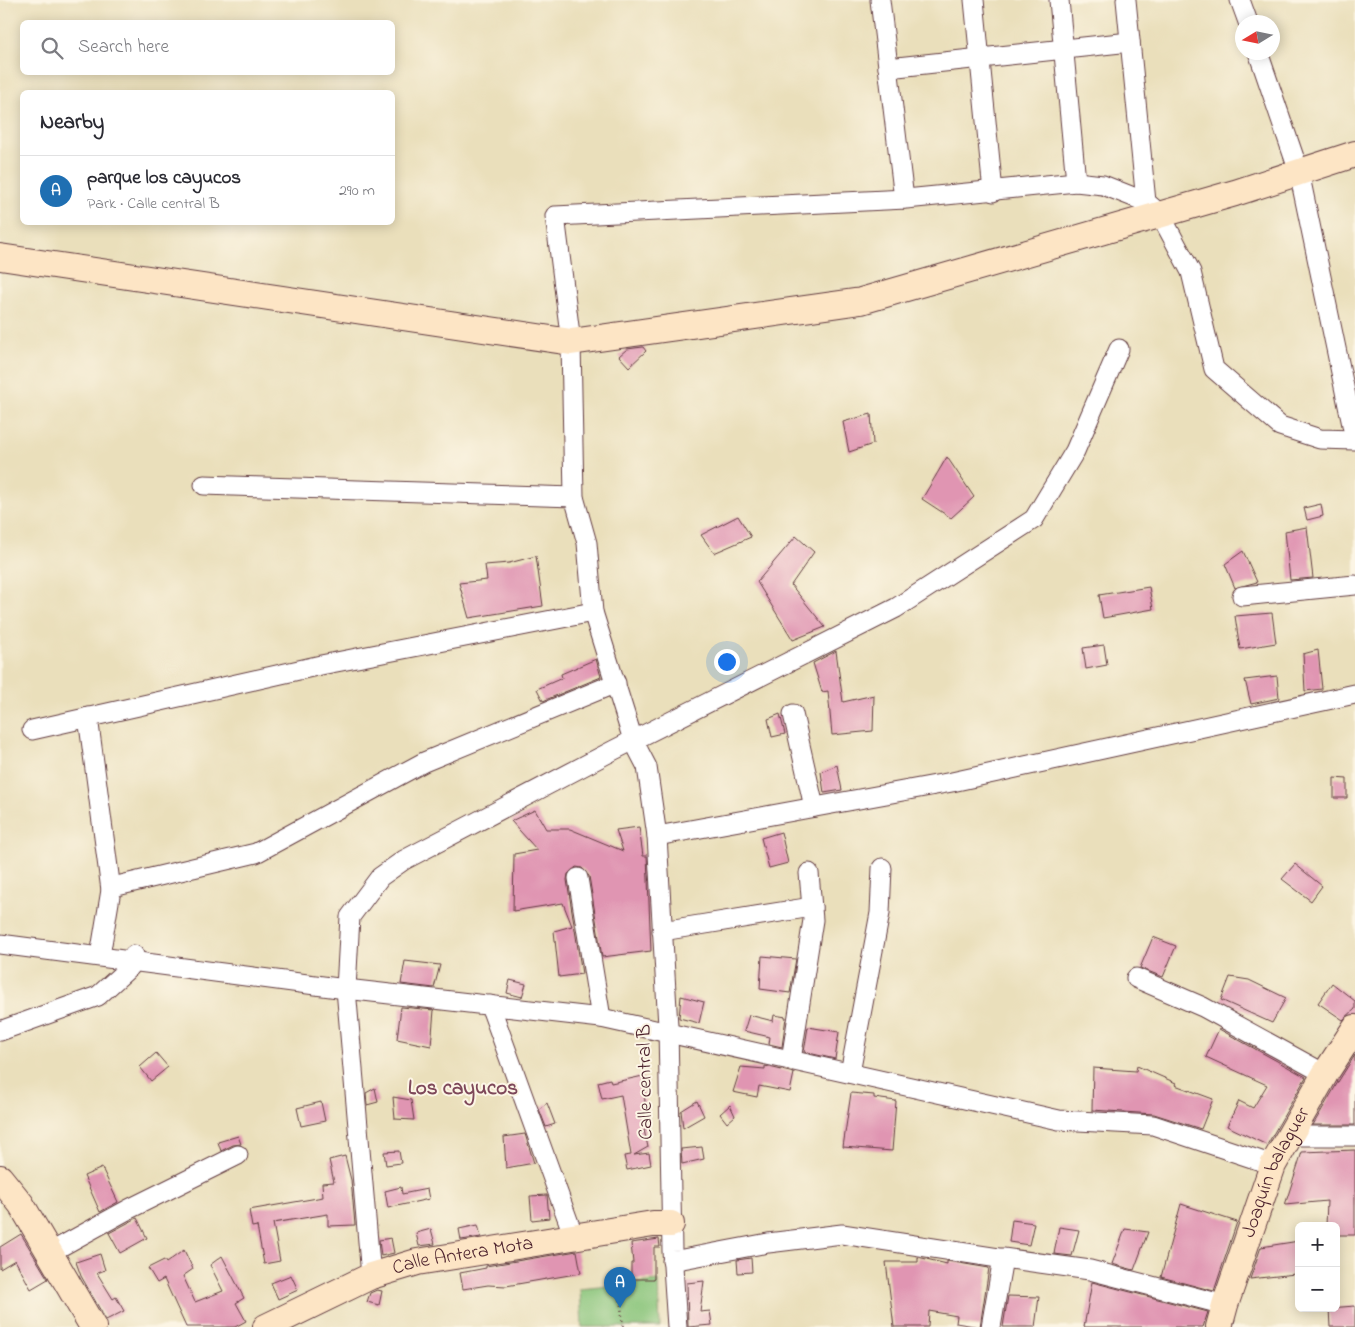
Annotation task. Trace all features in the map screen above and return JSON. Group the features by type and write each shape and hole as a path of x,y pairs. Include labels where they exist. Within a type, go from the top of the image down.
{"main road":[{"path":"0,257 571,342 861,300 1153,208 1299,172 1355,154"},
{"name":"Joaquín balaguer","path":"1222,1316 1273,1165 1325,1074 1355,1028"},
{"path":"0,1178 21,1204 93,1327"},
{"name":"Calle Antera Mota","path":"266,1327 371,1276 417,1262 653,1224 671,1224"}],"street":[{"path":"880,0 904,199 994,192 1076,182 1103,185 1153,208"},
{"path":"974,0 994,192"},
{"path":"1059,0 1076,182"},
{"path":"1126,0 1153,208 1191,272 1214,369 1280,426 1320,439 1355,440 1299,172 1261,60"},
{"path":"1240,0 1245,15"},
{"path":"888,68 1130,42"},
{"name":"Calle central B","path":"678,1327 672,1261 668,1026 656,836 647,767 634,740 593,612 587,544 574,497 571,342 555,216 904,199"},
{"path":"371,1276 346,988 350,917 380,877 404,860 634,740 896,608 1034,519 1075,451 1118,349"},
{"path":"204,485 574,497"},
{"path":"1242,596 1355,585"},
{"path":"32,730 321,665 593,612"},
{"path":"111,890 127,882 256,853 424,762 616,683"},
{"path":"656,836 961,780 1355,694"},
{"path":"793,714 814,807"},
{"path":"88,717 111,890 101,950"},
{"path":"850,1073 880,914 882,868"},
{"path":"791,1060 813,920 808,873"},
{"path":"578,878 601,1018"},
{"path":"662,931 812,907"},
{"path":"0,944 601,1018 1059,1120 1153,1125 1273,1165"},
{"path":"0,1031 98,996 130,967 134,955"},
{"path":"1136,978 1203,1007 1325,1074"},
{"path":"490,1005 574,1237"},
{"path":"1289,1136 1355,1136"},
{"path":"49,1253 129,1209 238,1155"},
{"path":"672,1261 768,1243 842,1234 1090,1270 1222,1316"},
{"path":"991,1327 1003,1258 1005,1259"}],"path":[{"path":"620,1295 623,1327"}],"green space":[{"path":"658,1281 660,1327 582,1327 580,1289"}],"building":[{"path":"643,347 646,351 629,367 619,356 627,349"},
{"path":"871,414 873,444 849,452 843,422"},
{"path":"947,457 974,497 951,518 922,499"},
{"path":"1321,504 1323,516 1307,520 1304,508"},
{"path":"738,516 751,537 714,553 701,535"},
{"path":"1307,527 1313,578 1290,580 1285,531"},
{"path":"796,536 814,552 791,585 825,627 793,640 757,582"},
{"path":"1243,551 1257,582 1235,588 1225,564"},
{"path":"536,556 543,606 469,618 459,583 487,580 485,565 509,563"},
{"path":"1149,587 1153,609 1103,618 1099,595"},
{"path":"1272,613 1276,643 1240,649 1235,616"},
{"path":"1104,645 1107,665 1086,669 1083,648"},
{"path":"1318,650 1322,689 1305,691 1303,654"},
{"path":"836,651 843,702 874,695 873,731 832,735 828,691 822,692 813,663"},
{"path":"596,659 601,677 543,701 537,689 562,678 561,674"},
{"path":"1277,676 1279,698 1251,704 1245,680"},
{"path":"780,714 785,734 772,737 768,719"},
{"path":"837,765 842,790 824,793 821,772"},
{"path":"1334,778 1347,779 1347,798 1334,798"},
{"path":"535,810 546,829 570,829 623,851 616,830 639,827 643,856 647,856 651,951 602,957 589,876 582,868 576,867 568,874 567,880 582,974 559,977 554,931 572,926 563,903 513,911 514,854 537,850 511,821"},
{"path":"781,832 788,863 769,868 761,838"},
{"path":"1295,864 1322,886 1311,901 1282,879"},
{"path":"1153,937 1176,946 1163,977 1140,968"},
{"path":"762,956 796,959 790,993 760,989"},
{"path":"405,961 440,965 434,988 401,984"},
{"path":"1230,977 1249,980 1286,998 1272,1023 1221,1000"},
{"path":"510,980 526,984 522,997 507,993"},
{"path":"1332,983 1355,1001 1355,1009 1343,1020 1318,1003"},
{"path":"681,996 704,1002 699,1023 679,1018"},
{"path":"401,1007 434,1010 431,1046 397,1039"},
{"path":"749,1015 773,1021 774,1015 786,1017 782,1047 769,1044 770,1037 744,1031"},
{"path":"808,1027 839,1032 835,1059 804,1052"},
{"path":"1219,1029 1306,1077 1267,1145 1227,1126 1239,1101 1253,1108 1267,1085 1206,1057"},
{"path":"156,1053 168,1067 151,1081 140,1067"},
{"path":"1355,1055 1355,1125 1313,1125 1338,1082"},
{"path":"765,1066 794,1073 790,1092 759,1086 757,1097 733,1092 741,1067 765,1069"},
{"path":"1137,1066 1176,1083 1175,1085 1213,1099 1201,1129 1154,1114 1092,1110 1093,1068 1136,1071"},
{"path":"643,1076 647,1129 644,1130 648,1147 634,1155 649,1153 651,1165 627,1170 624,1156 631,1155 621,1095 602,1099 598,1082 610,1079 611,1083"},
{"path":"375,1088 378,1102 367,1105 366,1093"},
{"path":"851,1093 874,1095 874,1098 896,1101 892,1151 843,1147"},
{"path":"393,1097 411,1100 414,1120 395,1119"},
{"path":"697,1101 704,1116 683,1128 681,1111"},
{"path":"321,1102 325,1121 301,1126 297,1108"},
{"path":"547,1103 555,1124 546,1127 539,1109"},
{"path":"730,1105 735,1116 727,1123 720,1114"},
{"path":"525,1134 534,1163 506,1168 504,1137"},
{"path":"238,1136 241,1144 233,1145 221,1151 218,1142"},
{"path":"702,1147 704,1159 682,1164 681,1149"},
{"path":"1355,1150 1355,1235 1340,1235 1340,1222 1326,1222 1327,1201 1285,1205 1302,1152"},
{"path":"399,1151 401,1163 386,1165 384,1152"},
{"path":"345,1156 351,1180 355,1225 328,1226 328,1214 273,1223 280,1261 264,1264 257,1226 252,1227 249,1210 323,1197 322,1183 334,1182 329,1160"},
{"path":"102,1168 118,1202 100,1212 84,1176"},
{"path":"401,1187 402,1194 427,1189 429,1199 388,1208 385,1191"},
{"path":"547,1195 549,1218 532,1220 530,1196"},
{"path":"1181,1204 1237,1222 1214,1291 1161,1277"},
{"path":"137,1218 147,1238 120,1253 109,1233"},
{"path":"1012,1220 1034,1223 1029,1245 1009,1242"},
{"path":"478,1225 481,1237 461,1240 459,1229"},
{"path":"1059,1227 1079,1230 1072,1256 1054,1254"},
{"path":"431,1229 435,1244 419,1246 416,1233"},
{"path":"1125,1229 1148,1232 1134,1270 1112,1264"},
{"path":"21,1234 48,1279 31,1289 15,1260 0,1269 0,1247"},
{"path":"391,1238 394,1253 381,1256 379,1240"},
{"path":"659,1239 660,1247 654,1247 654,1279 631,1279 631,1263 633,1263 631,1243"},
{"path":"1295,1242 1295,1274 1250,1279 1261,1247"},
{"path":"184,1250 193,1269 183,1276 195,1302 223,1291 210,1265 222,1256 244,1298 236,1303 246,1321 235,1327 186,1327 164,1279 157,1283 148,1268 164,1260 166,1263"},
{"path":"577,1251 581,1273 506,1286 488,1285 463,1289 460,1273 486,1268 486,1266"},
{"path":"100,1254 105,1270 97,1273 113,1299 116,1297 124,1311 106,1320 81,1276 76,1262"},
{"path":"918,1257 947,1264 947,1261 989,1268 980,1327 956,1323 957,1316 929,1311 928,1327 894,1327 886,1262 918,1262"},
{"path":"751,1258 752,1272 738,1273 737,1260"},
{"path":"291,1275 298,1290 278,1299 271,1283"},
{"path":"704,1281 700,1312 710,1311 712,1325 688,1327 687,1283"},
{"path":"1092,1282 1208,1312 1203,1327 1084,1327"},
{"path":"377,1290 382,1291 379,1305 367,1302 370,1293"},
{"path":"1008,1296 1039,1297 1035,1327 1003,1327"},
{"path":"1355,1306 1355,1327 1330,1327 1329,1312 1340,1312 1340,1307"}],"place":[{"name":"parque los cayucos","path":"620,1308"}],"district":[{"name":"Los cayucos","path":"463,1089"}]}
